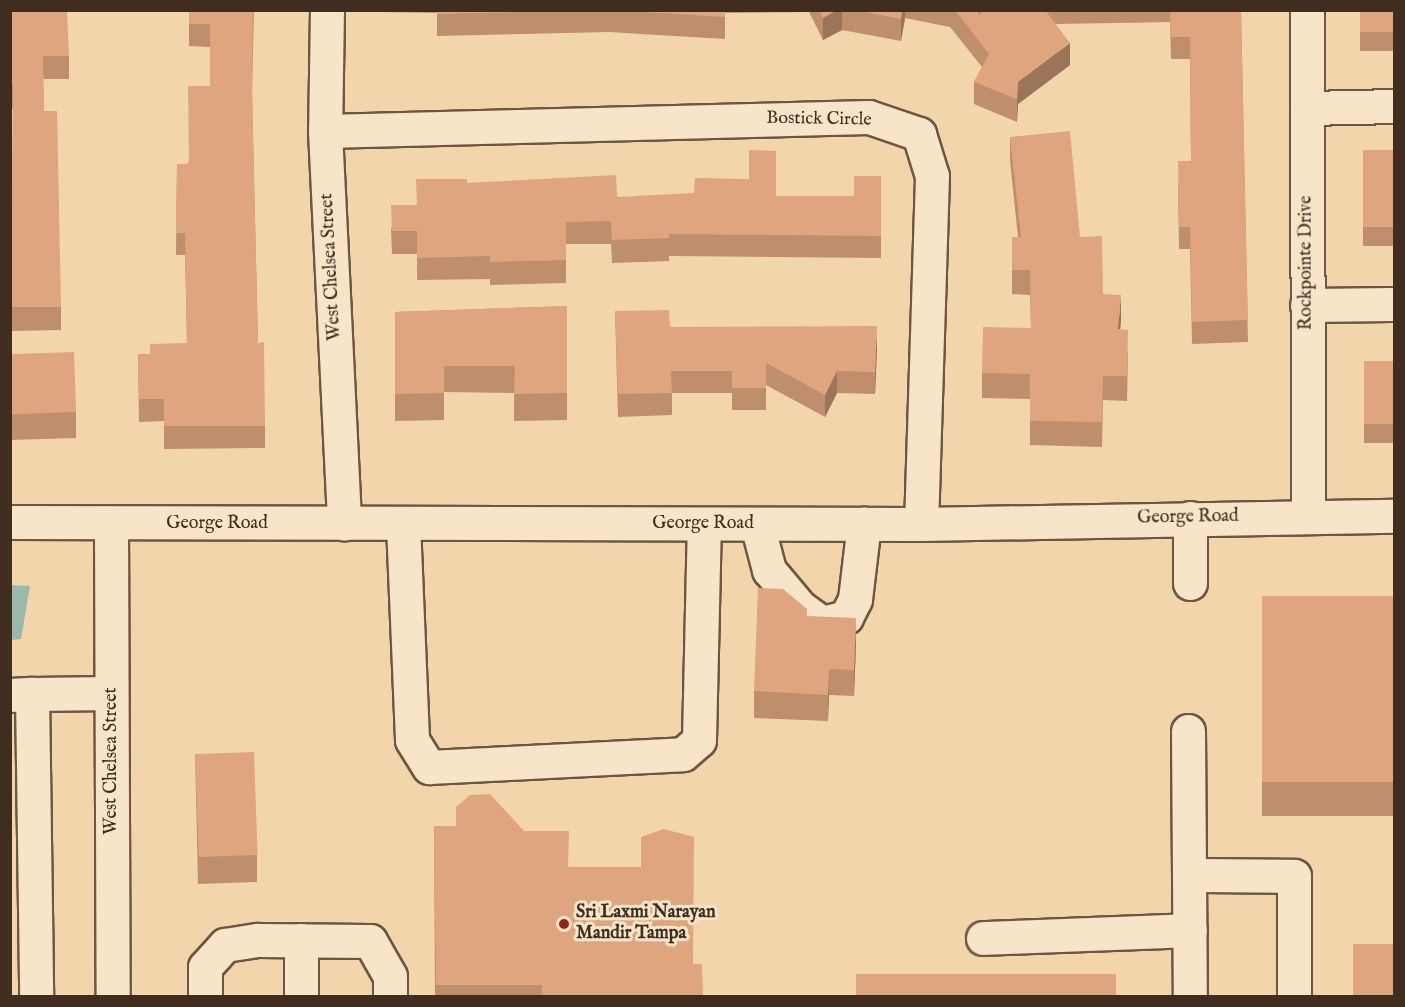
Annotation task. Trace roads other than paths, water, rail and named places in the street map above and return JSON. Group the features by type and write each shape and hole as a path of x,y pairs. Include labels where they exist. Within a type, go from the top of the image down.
{"street":[{"name":"West Chelsea Street","path":"327,10 326,131 344,524"},
{"name":"Rockpointe Drive","path":"1307,10 1308,516"},
{"path":"1308,108 1395,106"},
{"name":"Bostick Circle","path":"326,131 869,117 919,134 932,176 921,524"},
{"path":"1307,305 1395,304"},
{"name":"George Road","path":"10,522 111,525 921,524 1395,516"},
{"path":"1190,518 1190,583"},
{"path":"403,524 412,740 429,767 683,754 699,740 704,524"},
{"path":"757,524 769,570 800,607 822,623 846,617 855,599 864,524"},
{"name":"West Chelsea Street","path":"111,525 113,996"},
{"path":"36,996 21,694 111,693"},
{"path":"1188,731 1190,996"},
{"path":"1189,875 1294,876 1294,996"},
{"path":"983,938 1190,930"},
{"path":"205,996 205,967 225,945 301,940 370,941 390,976 390,996"},
{"path":"301,940 301,996"}],"place":[{"name":"Sri Laxmi Narayan Mandir Tampa","path":"564,924"}]}
